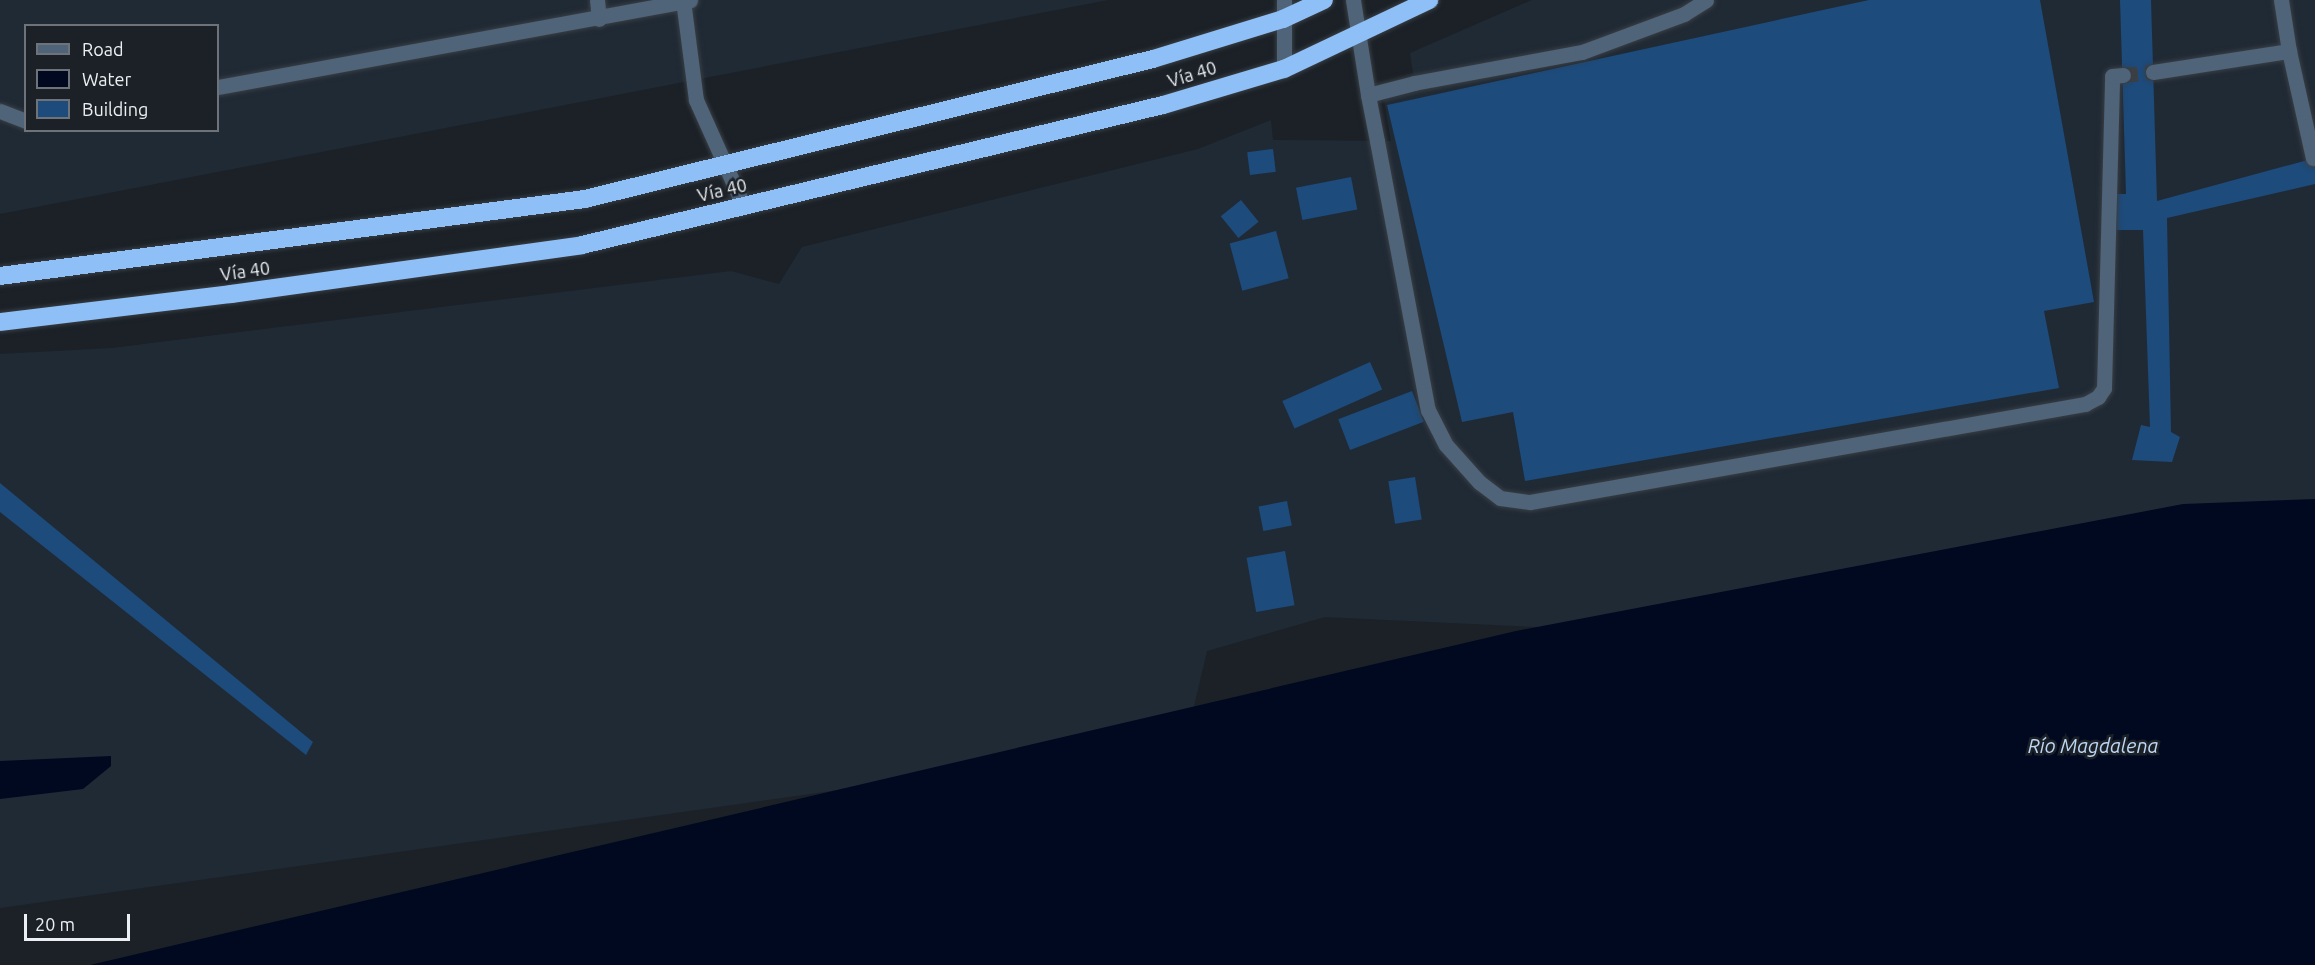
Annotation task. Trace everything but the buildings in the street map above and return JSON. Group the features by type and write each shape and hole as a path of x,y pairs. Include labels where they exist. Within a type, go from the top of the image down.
{"highway":[{"name":"Vía 40","path":"0,276 585,199 1153,59 1284,19 1324,0"},
{"name":"Vía 40","path":"0,322 231,294 582,245 1163,105 1284,69 1429,0"}],"street":[{"path":"597,0 598,18"},
{"path":"1284,0 1284,69"},
{"path":"1353,0 1368,95 1428,410 1446,445 1479,482 1500,498 1530,502 2085,404 2098,397 2104,388 2112,76 2123,75"},
{"path":"1368,95 1414,83 1582,51 1684,14 1706,0"},
{"path":"2281,0 2289,51 2313,158"},
{"path":"219,87 685,1 696,99 744,207"},
{"path":"2153,72 2289,51"},
{"path":"0,111 24,120"}],"shaded area":[{"path":"0,0 1108,0 0,214"},
{"path":"1532,0 2315,0 2315,543 1600,630 1325,617 1207,651 1190,723 867,786 0,908 0,354 112,348 731,271 779,284 802,247 1198,149 1271,120 1273,140 1391,141 1384,100 1416,92 1410,53"}],"water":[{"name":"Río Magdalena","path":"2315,499 2315,965 90,965 1516,631 2183,504"},
{"path":"111,756 111,766 83,789 0,799 0,761"}],"tunnel":[{"path":"2123,75 2153,72"}]}
